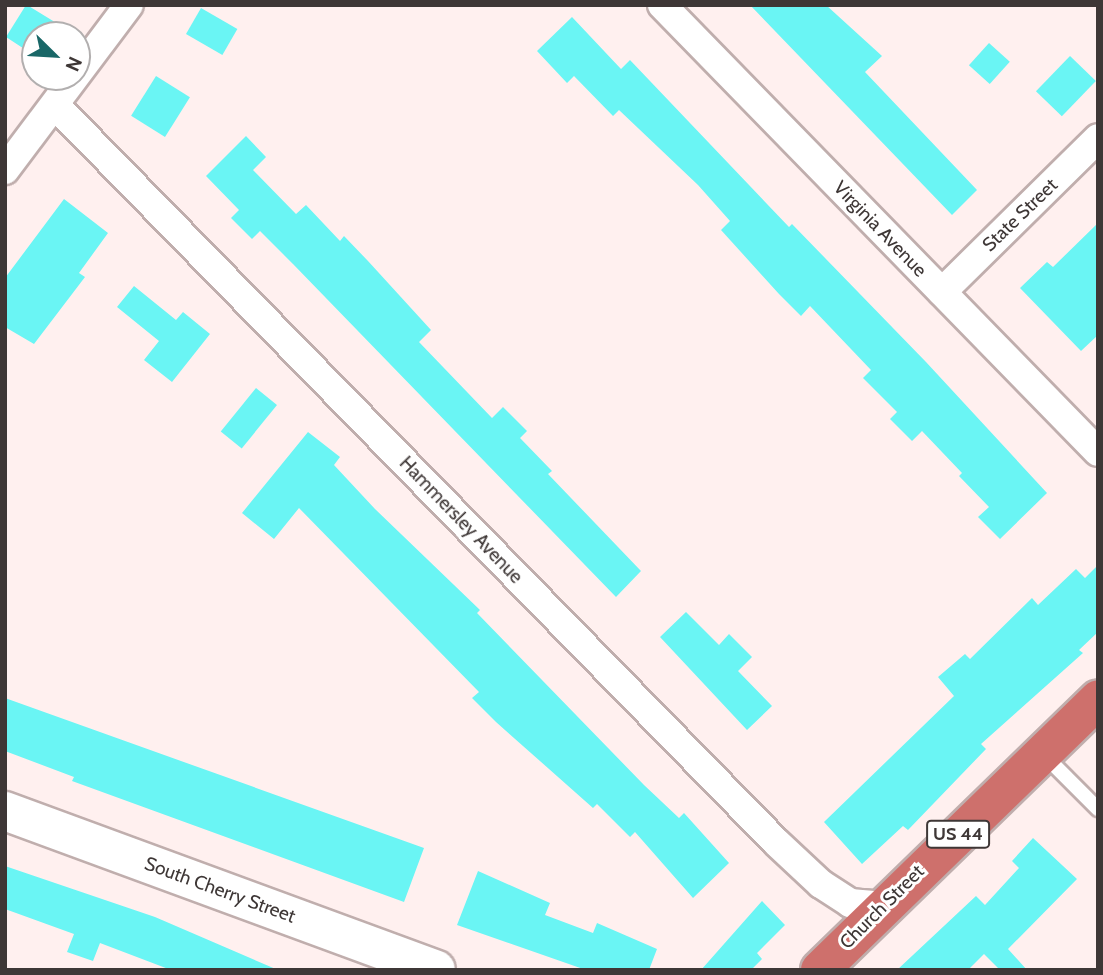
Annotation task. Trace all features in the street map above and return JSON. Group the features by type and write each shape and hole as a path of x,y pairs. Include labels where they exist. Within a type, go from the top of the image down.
{"highway":[{"name":"Church Street","path":"820,970 882,906 1098,700"}],"street":[{"path":"5,170 56,106 129,5"},
{"name":"Virginia Avenue","path":"662,5 1098,452"},
{"name":"Hammersley Avenue","path":"56,106 778,843 821,884 850,902 882,906"},
{"name":"State Street","path":"942,292 1098,138"},
{"name":"South Cherry Street","path":"5,810 378,960 436,970"}],"lane":[{"path":"1042,753 1098,809"}],"building":[{"path":"26,5 53,21 21,21 21,47 6,37"},
{"path":"750,5 826,5 882,56 865,72 977,190 952,215"},
{"path":"201,8 237,29 222,55 186,34"},
{"path":"572,17 621,69 630,60 789,227 792,224 926,362 1047,493 1000,539 978,517 989,507 959,476 962,473 922,431 912,441 890,419 897,412 863,378 871,370 810,306 801,316 779,294 721,230 730,221 698,185 619,110 613,116 574,76 567,83 537,51"},
{"path":"989,43 1010,62 990,84 969,65"},
{"path":"1070,56 1096,81 1062,116 1036,91"},
{"path":"156,76 190,97 165,137 131,116"},
{"path":"246,136 266,157 253,170 296,214 306,205 340,241 344,236 431,330 419,342 492,418 503,407 527,431 520,438 552,471 548,474 641,571 616,597 260,231 252,239 231,218 239,210 206,176"},
{"path":"64,199 108,233 79,273 85,277 34,344 5,327 5,278"},
{"path":"1098,223 1098,335 1081,351 1020,288 1047,262 1053,267"},
{"path":"134,286 176,320 183,312 210,334 172,382 144,360 159,341 117,307"},
{"path":"256,388 277,405 242,449 221,432"},
{"path":"308,432 340,457 334,465 375,509 480,610 477,613 644,785 679,818 684,813 729,863 693,898 635,832 630,837 597,804 593,808 496,722 472,698 479,692 299,508 274,539 242,513"},
{"path":"1098,565 1098,632 1079,650 1083,653 981,744 986,749 908,830 903,826 862,864 824,822 954,696 938,677 965,654 970,659 1032,598 1038,605 1076,569 1085,578"},
{"path":"686,612 719,645 729,634 752,657 738,671 772,706 747,730 660,637"},
{"path":"5,698 424,848 404,902 72,781 74,777 5,751"},
{"path":"1033,838 1077,879 1008,949 1027,970 1000,970 984,954 968,970 897,970 976,896 985,905 1019,868 1012,861"},
{"path":"5,866 155,917 278,970 171,970 100,943 93,961 67,952 74,934 5,909"},
{"path":"478,871 550,903 545,915 593,933 597,923 657,949 649,970 586,970 457,925"},
{"path":"762,901 785,925 757,953 762,959 751,970 701,970"}]}
